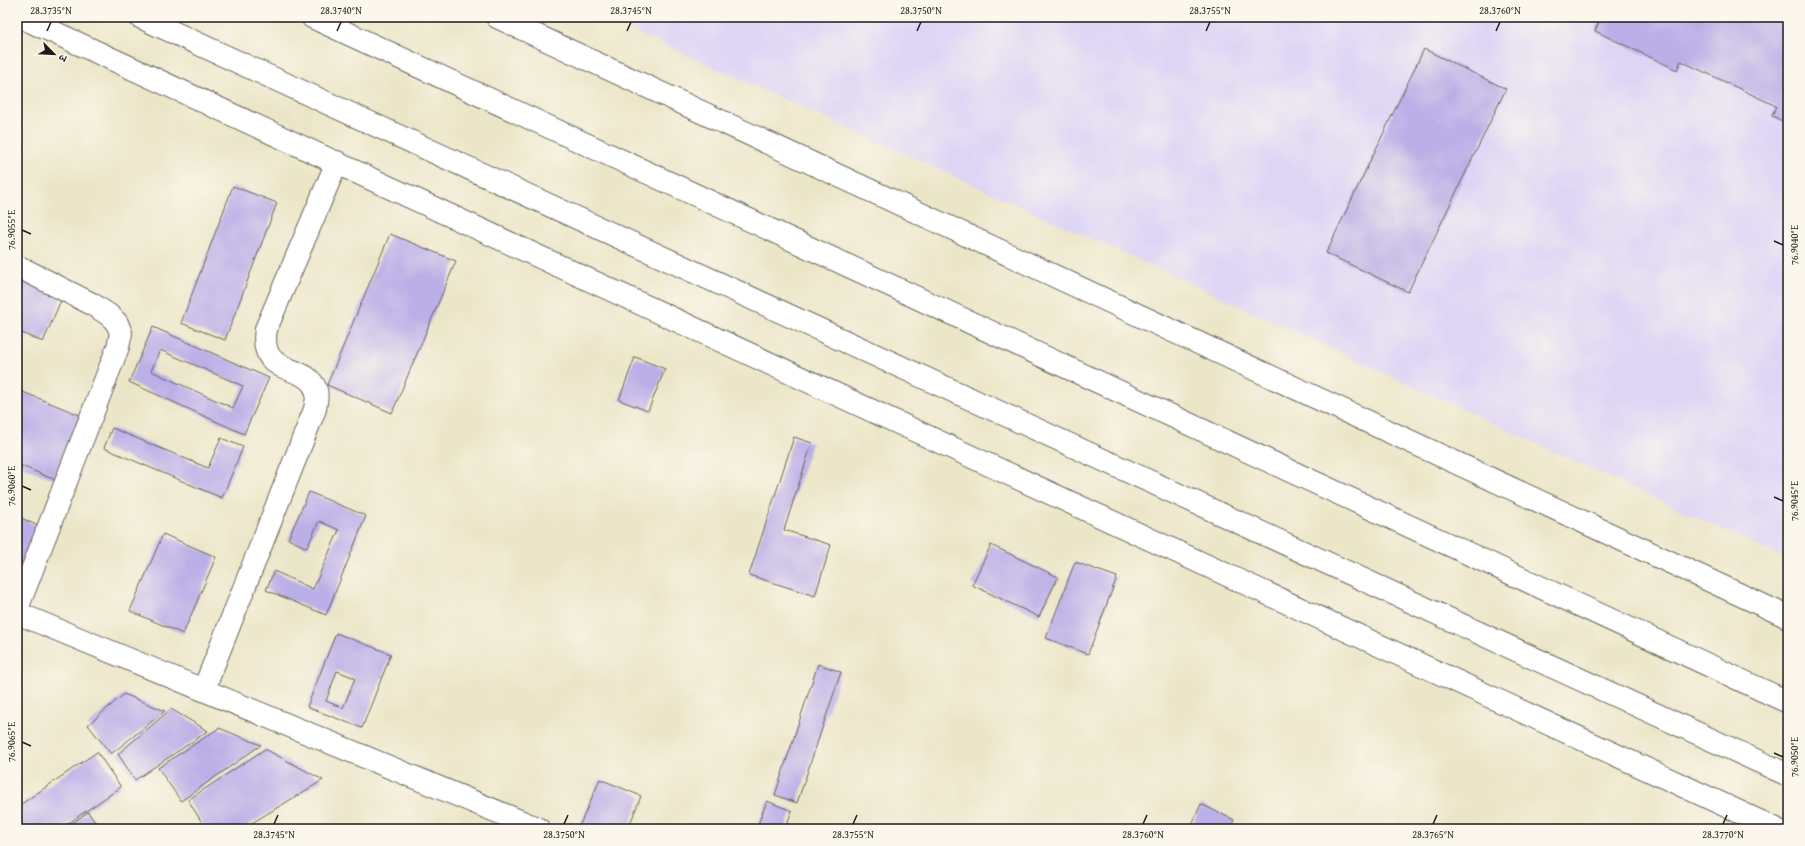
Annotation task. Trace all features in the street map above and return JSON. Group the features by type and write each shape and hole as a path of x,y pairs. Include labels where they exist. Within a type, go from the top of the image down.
{"street":[{"path":"21,17 1776,829"},
{"path":"140,17 1788,775"},
{"path":"312,17 1788,702"},
{"path":"497,17 1788,617"},
{"path":"204,689 315,409 317,392 313,383 305,377 279,365 268,354 264,342 266,329 337,162"},
{"path":"17,266 92,304 109,315 116,323 121,333 118,347 17,609"},
{"path":"17,613 204,689 539,829"}],"shaded area":[{"path":"602,17 1788,17 1788,560 1205,290"}],"building":[{"path":"1601,17 1788,17 1788,124 1772,116 1776,106 1681,61 1677,70 1595,31"},
{"path":"1424,49 1506,89 1408,292 1326,253"},
{"path":"233,186 277,203 225,340 181,323"},
{"path":"390,234 456,261 392,413 327,385"},
{"path":"17,279 62,298 43,342 17,331"},
{"path":"153,327 269,378 244,434 129,382","holes":["160,350 243,386 233,408 151,371"]},
{"path":"635,357 665,369 648,411 619,400"},
{"path":"18,390 87,418 60,482 17,464"},
{"path":"112,428 208,468 221,438 243,447 222,498 104,448"},
{"path":"794,437 812,443 784,530 831,545 815,596 749,575"},
{"path":"309,492 366,516 326,615 266,590 274,571 313,589 339,530 319,521 307,548 288,539"},
{"path":"17,516 42,528 21,575 17,573"},
{"path":"163,534 216,557 183,634 130,611"},
{"path":"991,545 1058,577 1039,617 972,585"},
{"path":"1075,562 1117,577 1088,654 1046,638"},
{"path":"336,633 391,654 362,728 307,707","holes":["337,671 355,678 343,708 326,701"]},
{"path":"818,664 841,672 797,803 775,795"},
{"path":"124,694 165,711 111,754 88,725"},
{"path":"171,709 208,731 135,780 118,754"},
{"path":"219,728 261,745 181,801 158,768"},
{"path":"265,749 323,780 242,829 206,829 188,800"},
{"path":"97,752 121,787 60,829 22,829 17,821 17,807"},
{"path":"600,779 641,796 628,829 578,829"},
{"path":"767,801 792,811 785,829 756,829"},
{"path":"1201,804 1234,820 1230,829 1190,829"},
{"path":"88,812 100,829 64,829"}]}
